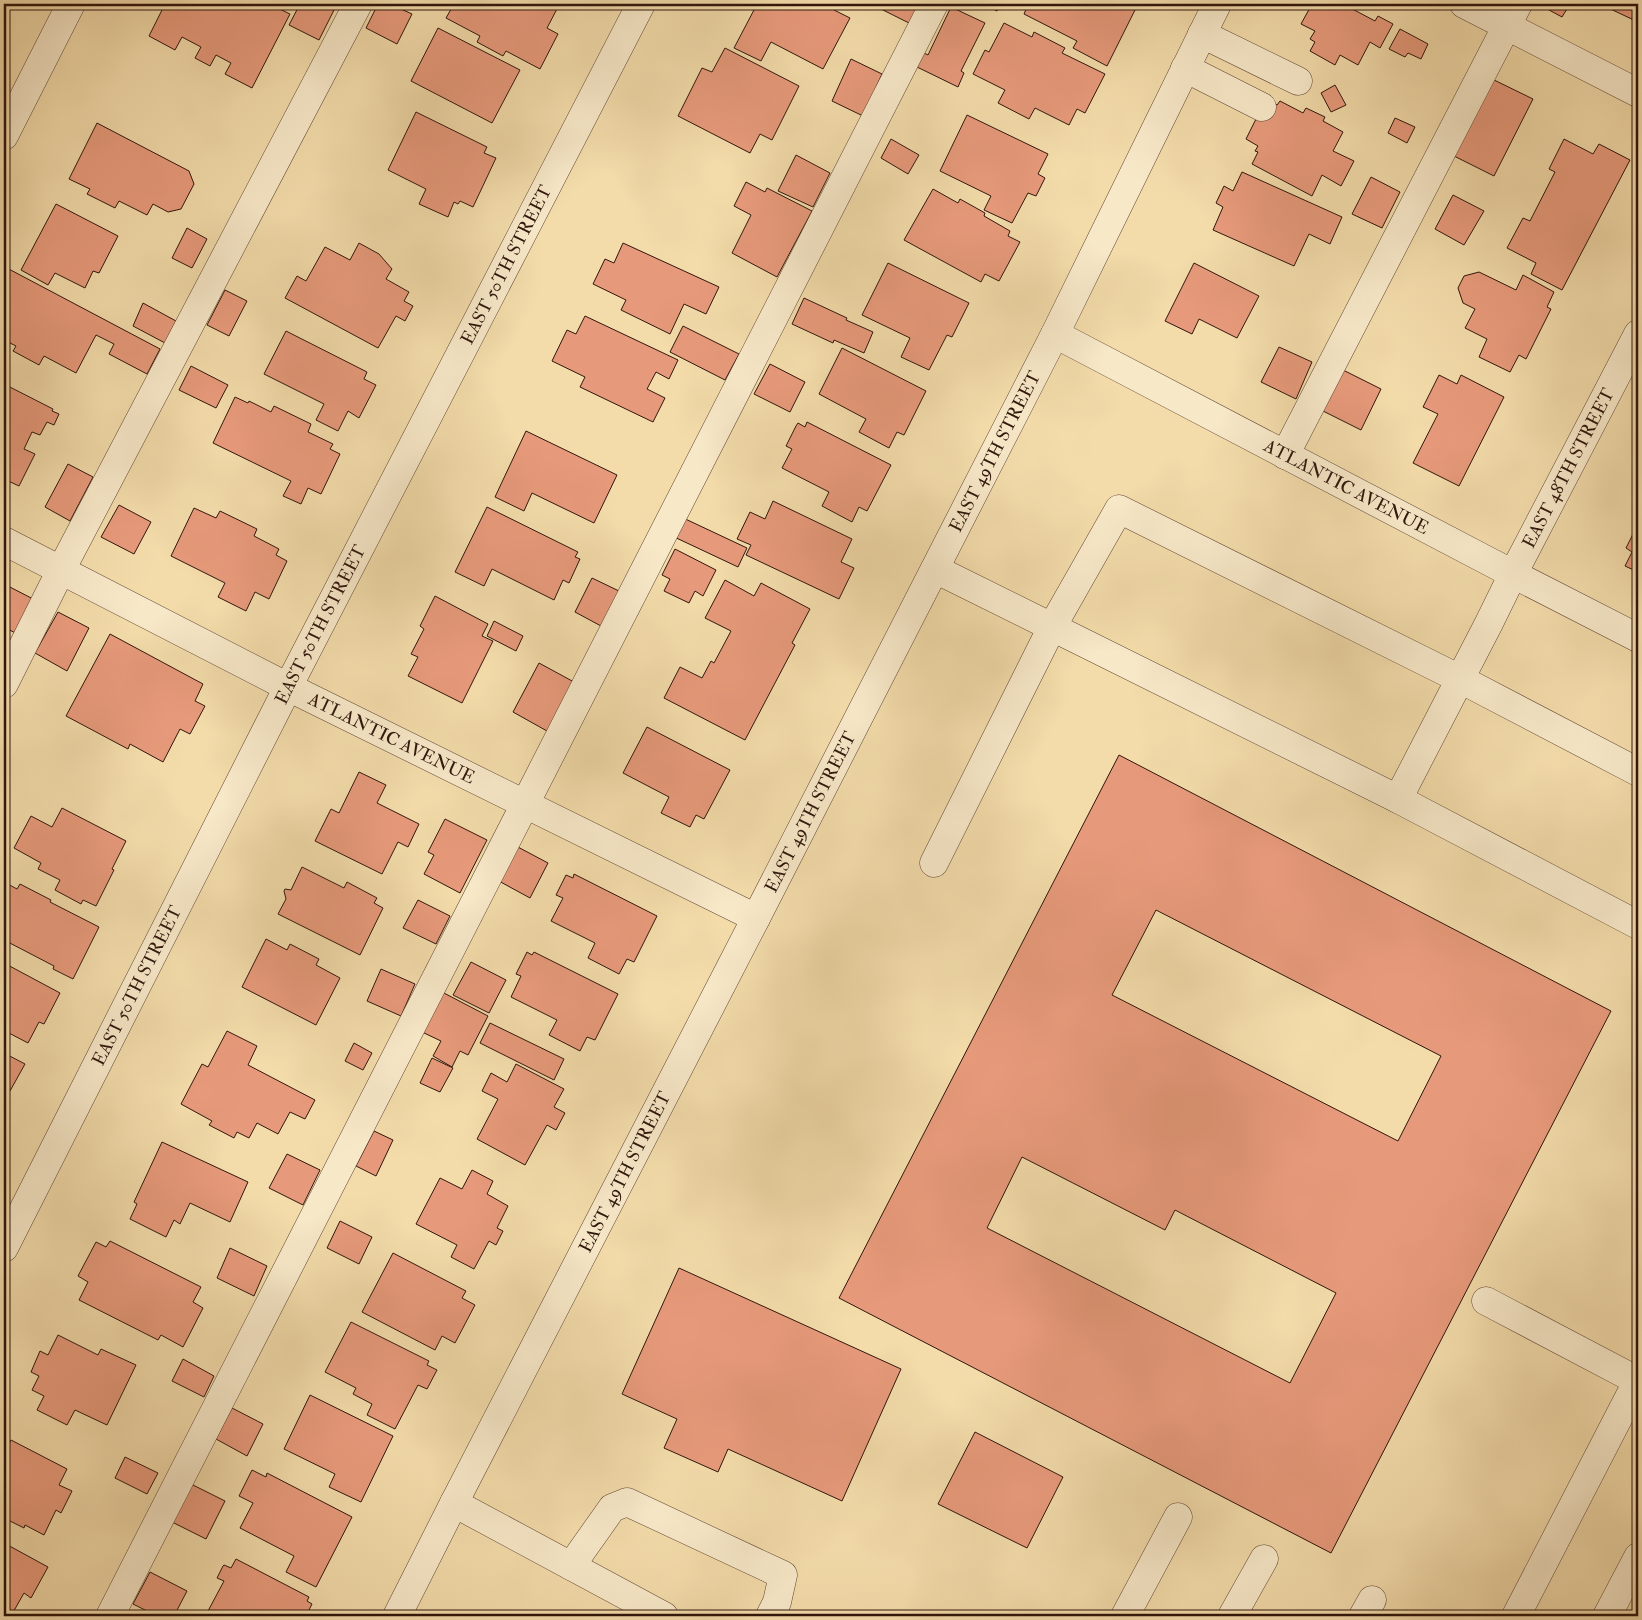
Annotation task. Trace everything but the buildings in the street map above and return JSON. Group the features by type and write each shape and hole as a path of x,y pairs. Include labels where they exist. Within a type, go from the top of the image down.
{"street":[{"path":"4,136 71,4"},
{"path":"4,684 61,570 358,4"},
{"name":"EAST 50TH STREET","path":"4,1248 288,687 640,4"},
{"path":"110,1616 934,4"},
{"name":"EAST 49TH STREET","path":"397,1616 1055,334 1217,4"},
{"path":"1464,4 1513,15 1638,93"},
{"path":"1285,455 1513,15"},
{"path":"1202,34 1298,81"},
{"path":"1185,68 1262,107"},
{"name":"ATLANTIC AVENUE","path":"1055,334 1638,638"},
{"name":"EAST 48TH STREET","path":"1398,799 1638,334"},
{"path":"934,863 1052,627 1119,509 1460,679 1638,772"},
{"name":"ATLANTIC AVENUE","path":"4,541 288,687 756,918"},
{"path":"935,569 1398,799 1638,925"},
{"path":"1486,1300 1638,1380 1516,1616"},
{"path":"571,1566 612,1508 627,1502 783,1575 770,1616"},
{"path":"454,1503 664,1616"},
{"path":"1125,1616 1178,1517"},
{"path":"1607,1616 1638,1557"},
{"path":"1232,1616 1264,1559"}]}
